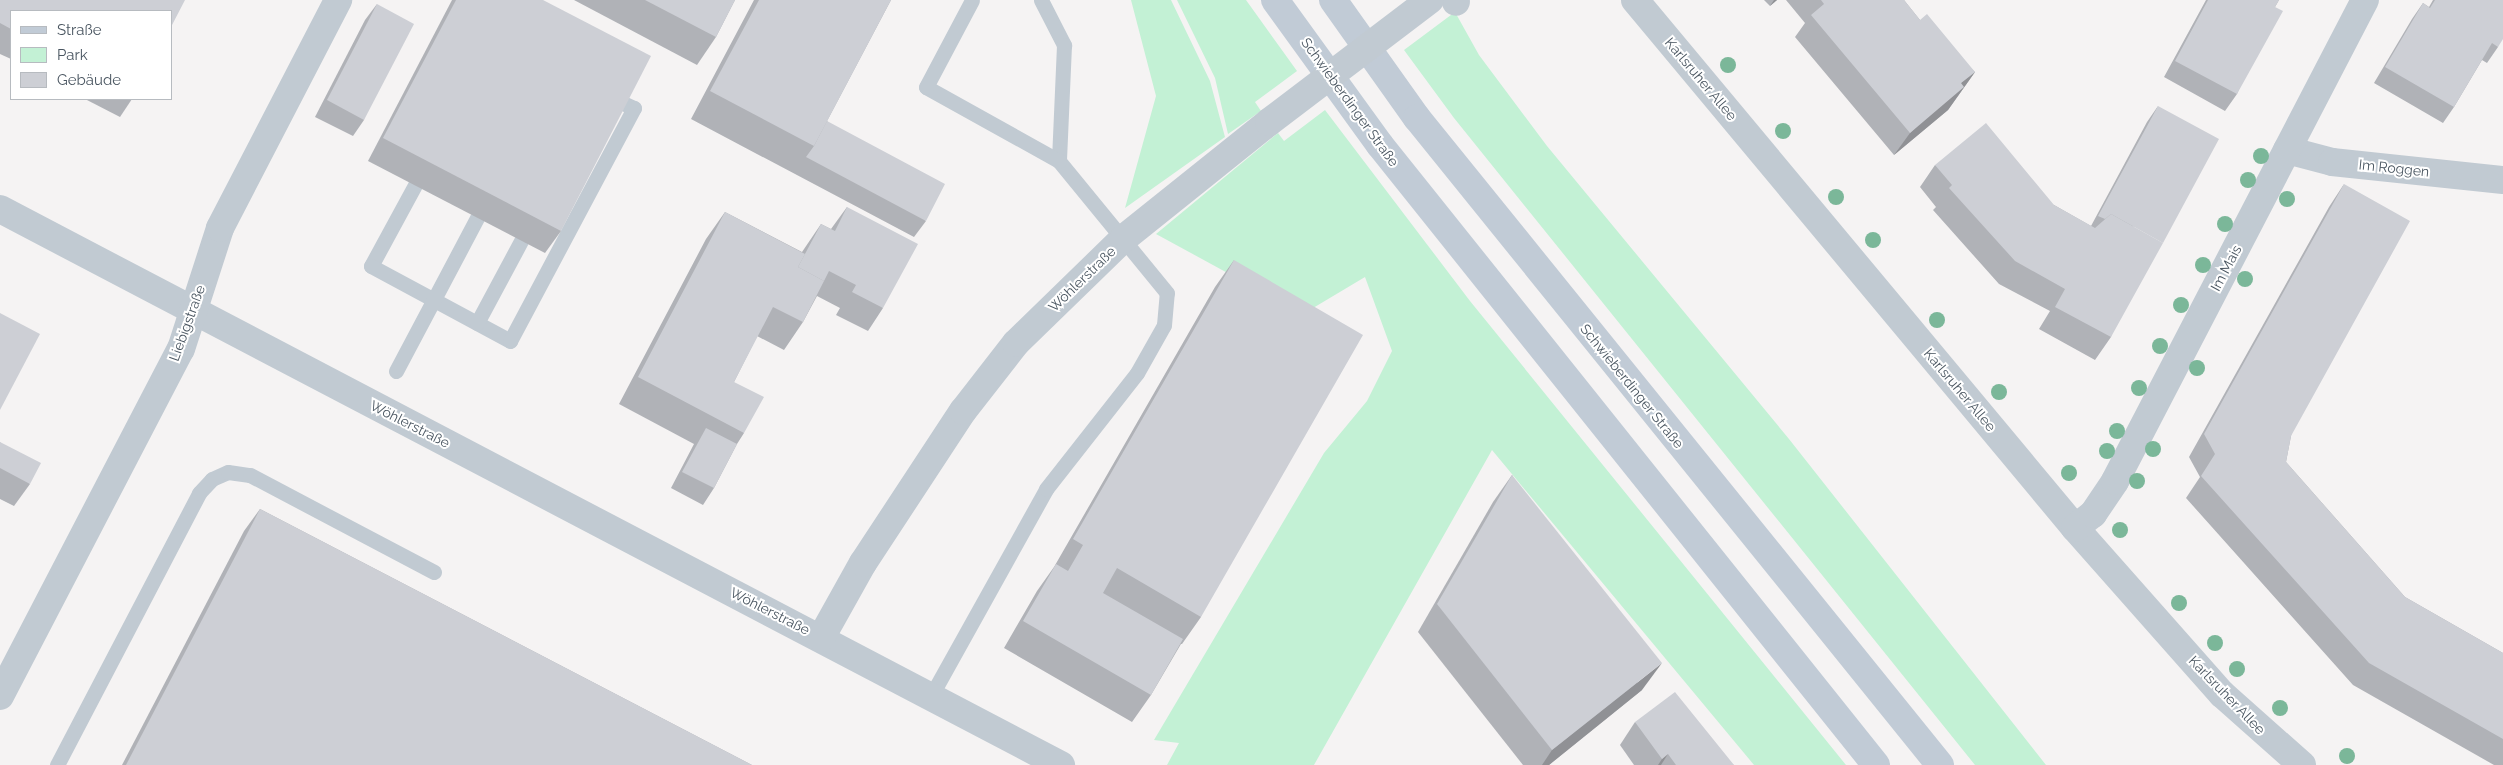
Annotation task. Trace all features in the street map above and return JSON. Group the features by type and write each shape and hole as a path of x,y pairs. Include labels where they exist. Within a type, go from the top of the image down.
{"main road":[{"name":"Schwieberdinger Straße","path":"1275,0 1380,145 1876,765"},
{"name":"Schwieberdinger Straße","path":"1333,0 1417,118 1940,765"}],"street":[{"name":"Liebigstraße","path":"0,696 181,349 220,228 338,0"},
{"name":"Wöhlerstraße","path":"822,638 863,563 963,411 1016,343 1124,239 1269,122 1430,0"},
{"name":"Karlsruher Allee","path":"1634,0 2075,528 2222,694 2302,765"},
{"name":"Im Mais","path":"2075,528 2093,514 2115,481 2365,0"},
{"name":"Im Roggen","path":"2286,150 2332,162 2503,180"},
{"name":"Wöhlerstraße","path":"0,209 822,638 1061,765"}],"lane":[{"path":"931,696 1046,490 1137,373 1164,325 1167,293 1059,161 926,87 972,0"},
{"path":"1041,0 1064,45 1059,161"},
{"path":"415,185 371,266 510,341 634,108 623,102"},
{"path":"396,371 477,218"},
{"path":"477,323 521,241"},
{"path":"57,765 199,493 212,479 228,472 250,475 434,572"}],"green space":[{"path":"1131,0 1171,0 1210,81 1225,137 1125,208 1156,96"},
{"path":"1177,0 1246,0 1297,71 1255,102 1261,111 1228,134 1215,78"},
{"path":"1455,12 1479,55 1547,146 1789,439 2046,765 1975,765 1454,118 1404,50"},
{"path":"1325,110 1470,301 1846,765 1754,765 1492,450 1314,765 1167,765 1179,743 1154,740 1324,453 1367,401 1392,351 1365,277 1303,314 1156,234 1278,133 1284,141"}],"building":[{"path":"0,0 185,0 172,25 172,10 10,10 10,28 0,23"},
{"path":"456,0 543,0 651,56 561,231 383,138"},
{"path":"645,0 735,0 716,37"},
{"path":"759,0 891,0 814,146 710,91"},
{"path":"1821,0 1904,0 1920,20 1927,14 1975,72 1961,83 1964,87 1910,133 1811,15 1824,4"},
{"path":"2208,0 2279,0 2275,7 2283,11 2237,94 2175,61"},
{"path":"2435,0 2503,0 2503,39 2498,47 2492,43 2454,107 2385,67 2423,3 2430,8"},
{"path":"377,4 414,24 364,120 327,100"},
{"path":"2158,106 2219,139 2163,243 2111,214 2105,219 2098,216"},
{"path":"827,121 945,184 926,221 806,157"},
{"path":"1986,123 2054,205 2095,228 2111,214 2163,243 2111,337 2055,307 2065,289 2015,261 1949,188 1952,185 1935,165"},
{"path":"2344,184 2410,221 2291,436 2286,462 2405,597 2503,653 2503,739 2369,663 2201,476 2215,454 2204,434"},
{"path":"847,207 918,244 883,308 852,292 856,285 829,271 824,281 798,267 821,224 835,231"},
{"path":"725,212 805,254 798,267 824,281 803,322 773,307 734,382 764,397 744,433 638,377"},
{"path":"1234,260 1363,335 1201,617 1117,568 1103,593 1183,639 1151,695 1023,621 1056,564 1068,571 1083,545 1073,539"},
{"path":"0,313 40,334 0,410"},
{"path":"706,428 737,444 714,488 682,472"},
{"path":"0,442 41,463 30,484 0,468"},
{"path":"1512,475 1662,663 1552,750 1437,604"},
{"path":"260,509 752,765 126,765"},
{"path":"1675,692 1734,765 1676,765 1668,754 1662,759 1635,722"}]}
